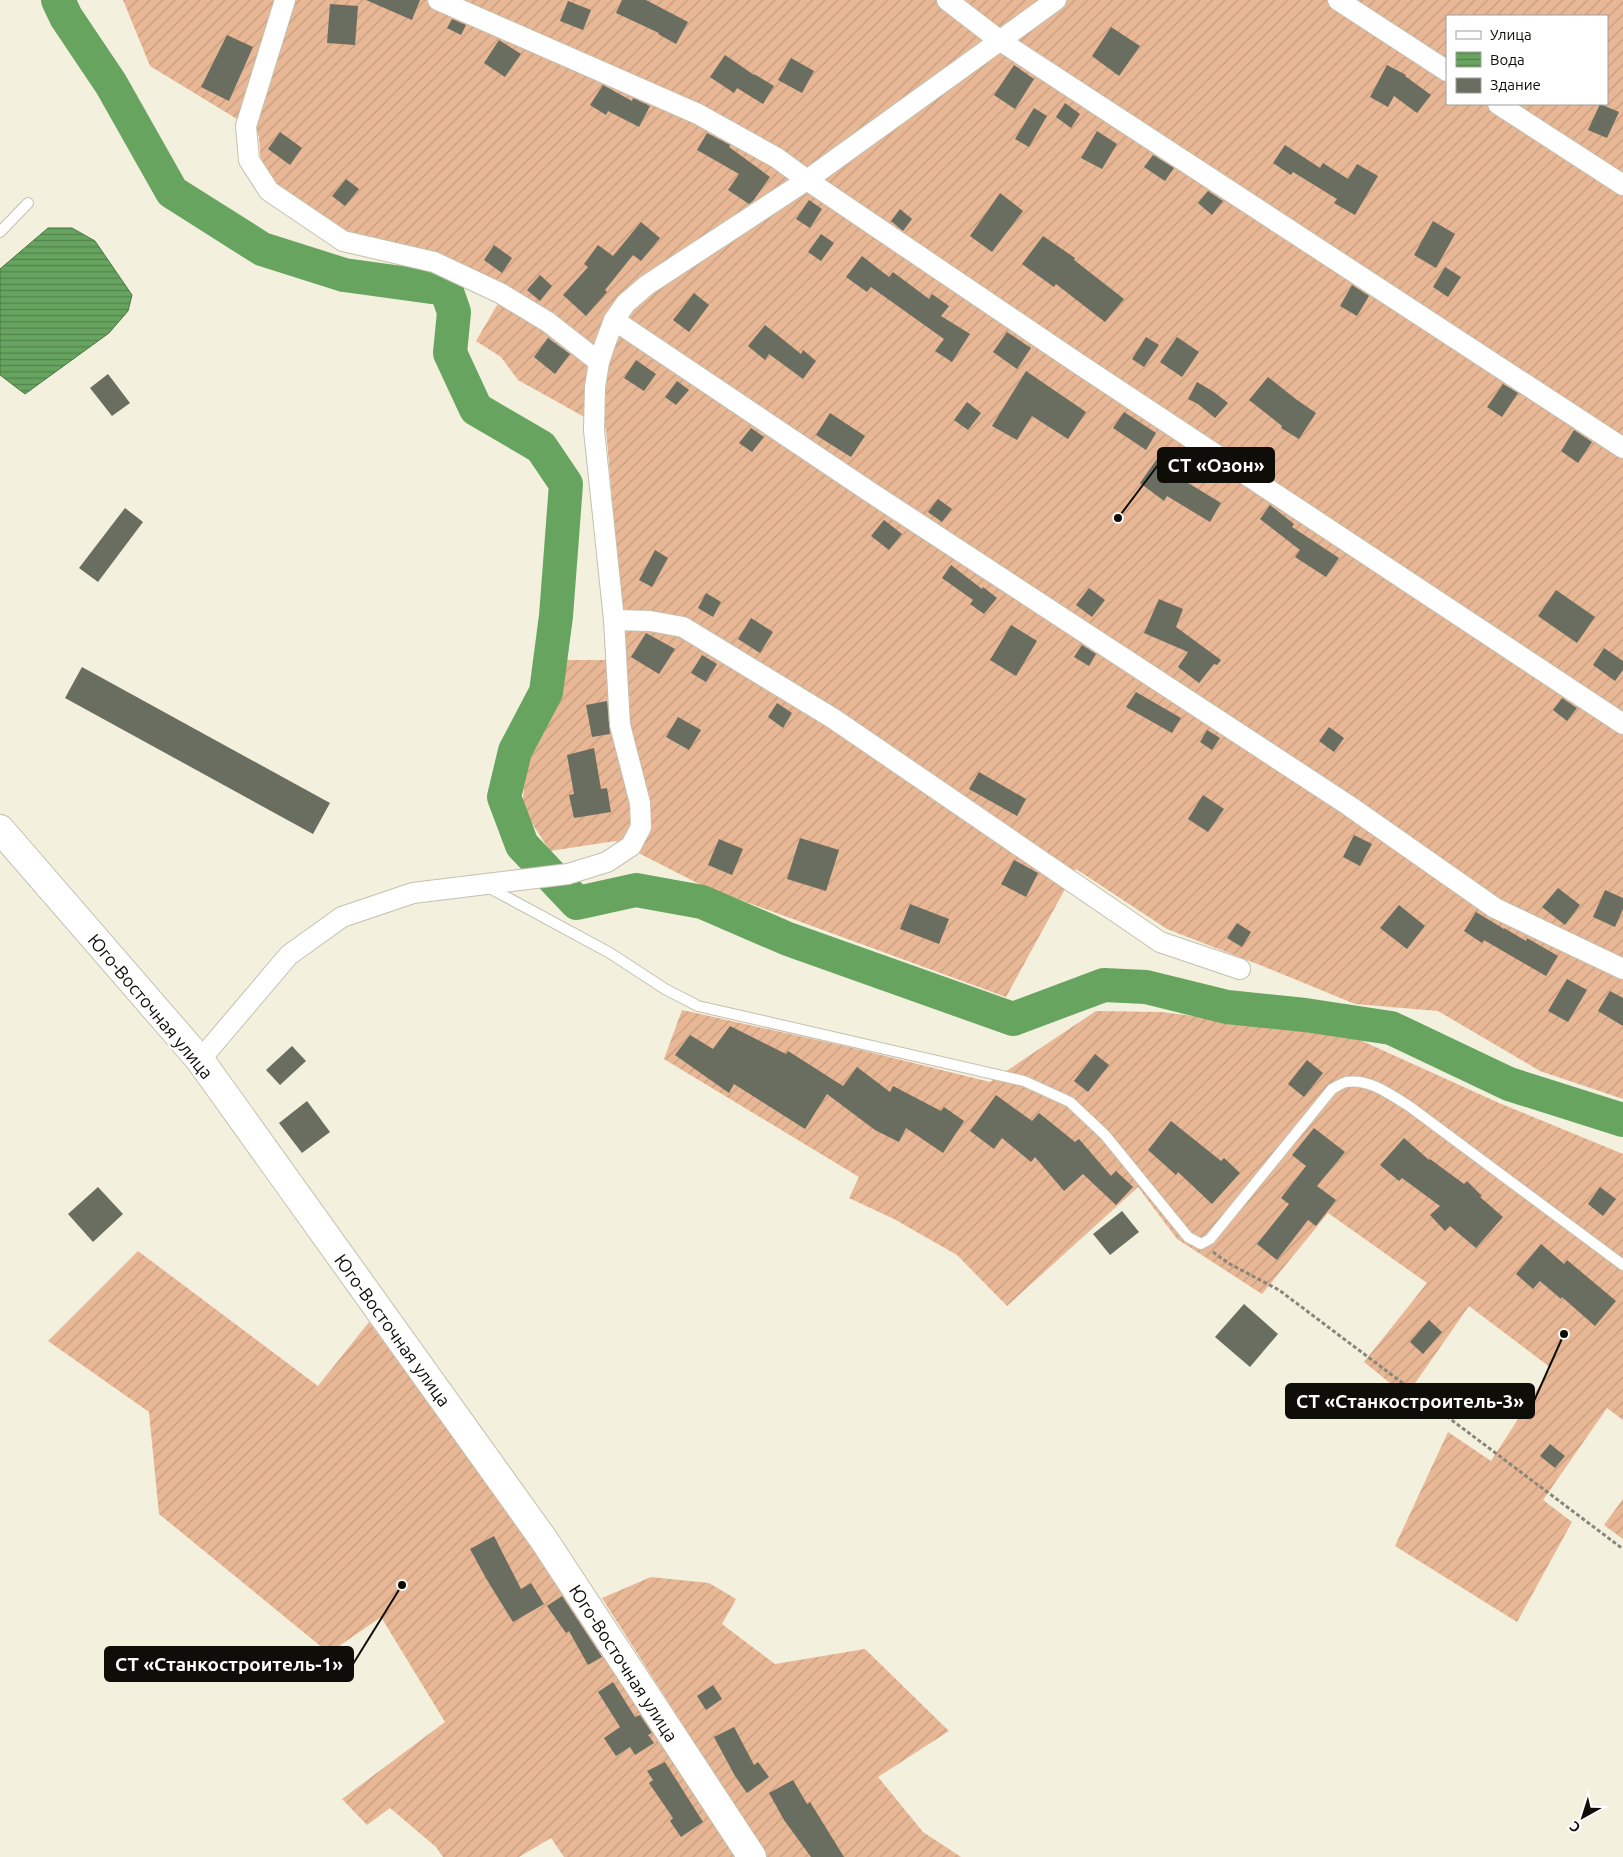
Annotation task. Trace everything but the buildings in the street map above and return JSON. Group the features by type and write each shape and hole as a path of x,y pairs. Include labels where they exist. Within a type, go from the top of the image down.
{"street":[{"path":"285,0 246,126 249,160 269,191 343,240 434,262 500,293 548,322 599,362"},
{"path":"438,0 698,114 777,158 1073,360 1623,724"},
{"path":"947,0 999,40 1623,448"},
{"path":"200,1060 289,955 342,917 413,893 568,874 607,862 631,846 641,827 640,803 620,725 614,620 594,430 599,362 614,320 626,302 647,285 807,180 1056,0"},
{"path":"1338,0 1446,70"},
{"path":"1500,105 1623,185"},
{"path":"614,320 878,498 1348,805 1495,908 1623,968"},
{"path":"614,620 650,621 683,627 834,719 1160,942 1240,969"},
{"name":"Юго-Восточная улица","path":"0,829 200,1060 544,1540 752,1857"}],"lane":[{"path":"0,232 28,203"},
{"path":"483,884 610,953 665,989 698,1006 1024,1081 1070,1102 1105,1135 1188,1237 1201,1244 1210,1239 1332,1089 1345,1082 1361,1082 1384,1090 1409,1106 1623,1265"}],"path":[{"path":"1201,1244 1228,1264 1279,1290 1623,1549"}],"shaded area":[{"path":"123,0 1623,0 1623,1099 1540,1071 1438,1011 1355,1004 1167,929 1076,869 1006,997 705,887 615,841 550,851 522,808 527,757 563,660 626,660 606,429 518,380 501,357 476,341 507,288 442,256 349,232 282,191 261,167 259,136 237,119 150,66"},
{"path":"682,1010 853,1048 990,1082 1096,1011 1161,1012 1349,1035 1499,1103 1623,1154 1623,1420 1607,1408 1543,1500 1572,1522 1517,1622 1395,1546 1448,1432 1491,1461 1551,1368 1469,1306 1406,1396 1364,1362 1427,1283 1328,1213 1262,1294 1177,1239 1138,1187 1007,1306 957,1255 894,1219 849,1198 859,1177 664,1059"},
{"path":"138,1251 318,1386 369,1322 538,1553 741,1857 564,1857 551,1838 519,1857 443,1857 436,1847 390,1808 367,1825 342,1799 445,1722 381,1617 329,1653 159,1514 149,1412 48,1341"},
{"path":"1623,1499 1623,1539 1604,1525"},
{"path":"651,1577 709,1583 736,1599 722,1624 775,1664 865,1649 949,1731 878,1777 923,1832 961,1857 767,1857 602,1598"}],"water":[{"path":"48,228 72,228 95,241 132,295 128,311 109,333 25,394 0,375 0,269"}],"waterway":[{"path":"58,0 66,17 111,84 172,192 262,249 344,275 446,289 454,312 450,353 476,409 541,447 566,484 556,616 546,692 515,751 504,797 522,845 577,903 636,890 702,902 788,939 1013,1019 1104,985 1146,987 1227,1007 1305,1015 1391,1028 1509,1084 1623,1120"}],"place":[{"name":"СТ «Озон»","path":"1118,518"},
{"name":"СТ «Станкостроитель-3»","path":"1564,1334"},
{"name":"СТ «Станкостроитель-1»","path":"402,1585"}]}
